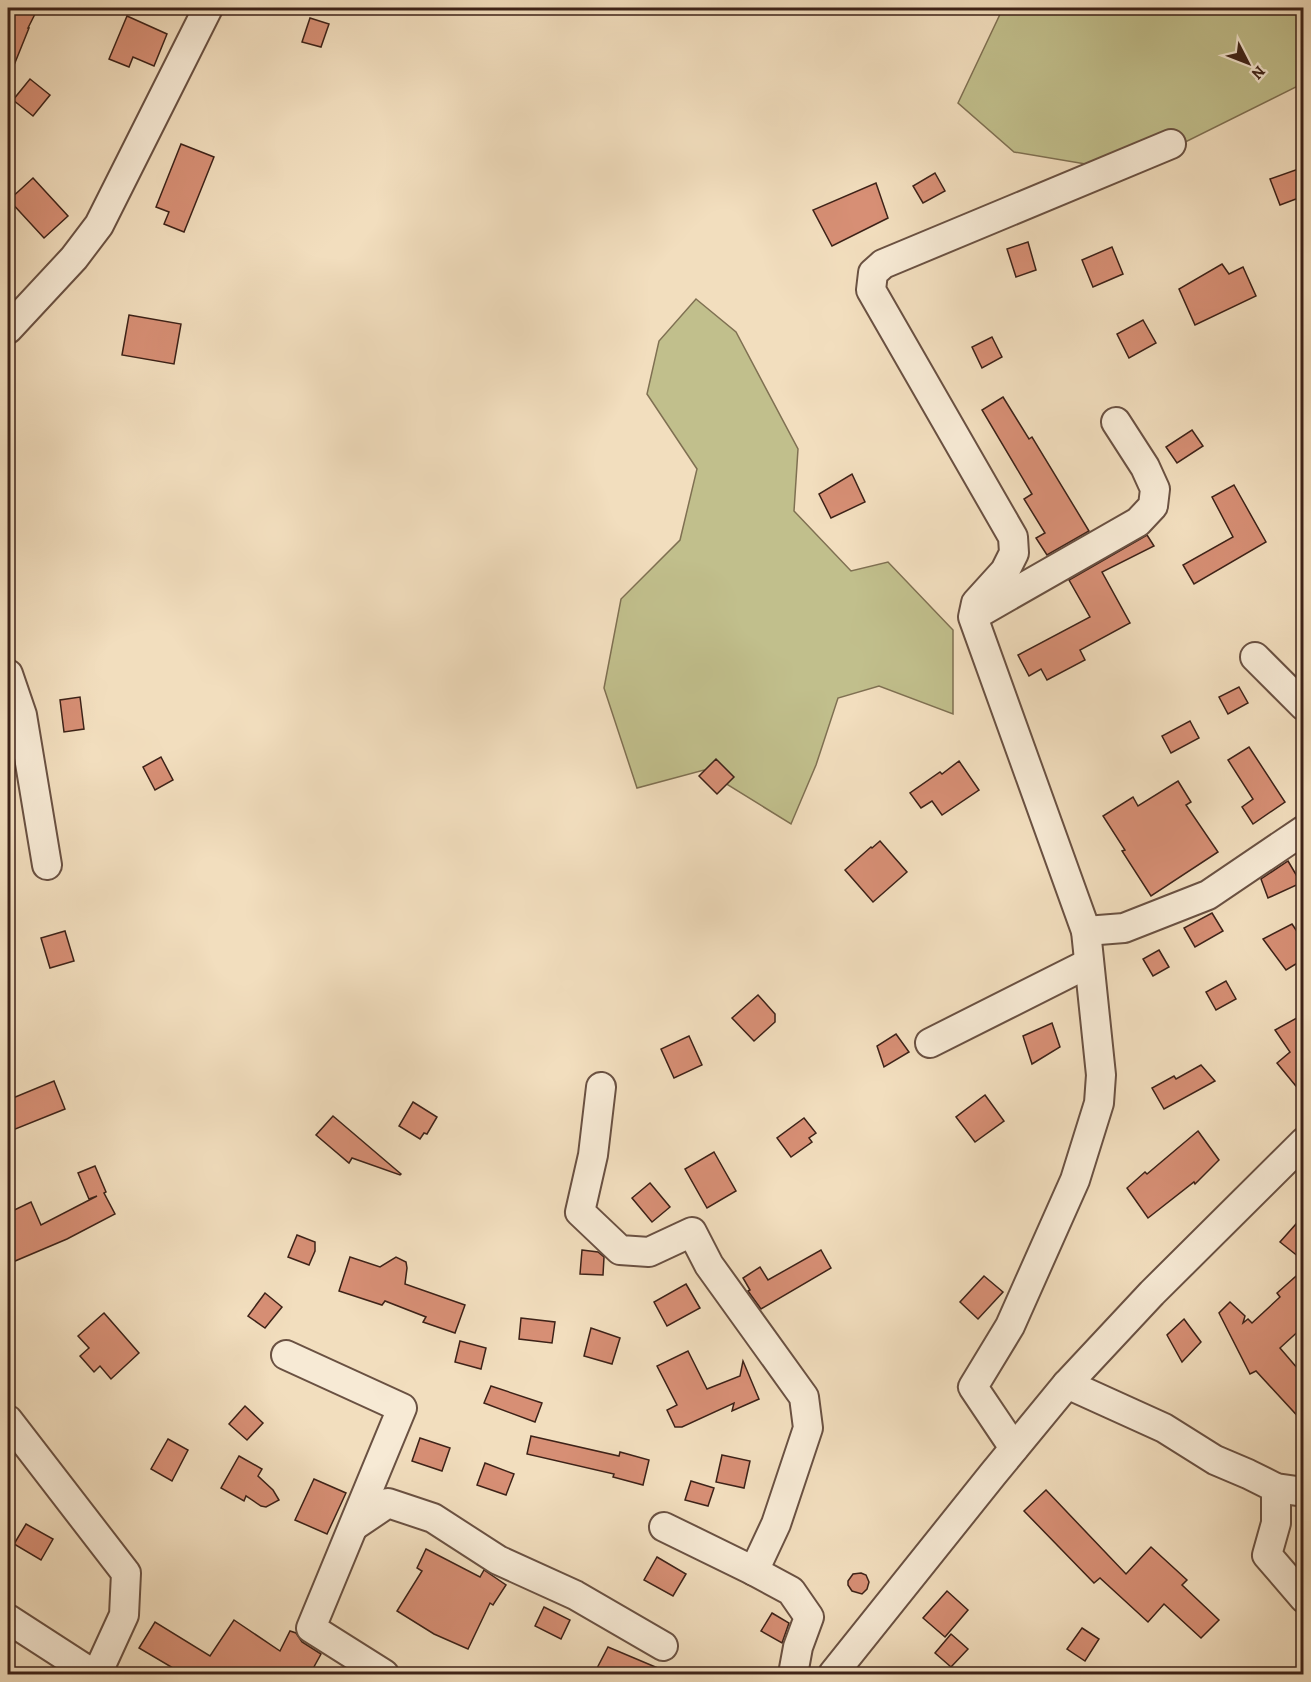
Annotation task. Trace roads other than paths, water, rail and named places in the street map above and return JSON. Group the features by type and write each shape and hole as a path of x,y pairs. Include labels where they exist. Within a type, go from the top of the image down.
{"street":[{"path":"8,329 74,258 99,225 208,8"},
{"path":"1014,1448 973,1388 1010,1326 1075,1180 1099,1103 1101,1075 1086,931 973,617 976,603 1005,571 1014,553 1013,537 871,290 873,273 883,264 1170,144"},
{"path":"973,617 1138,522 1153,506 1155,489 1145,467 1116,422"},
{"path":"1256,657 1304,706"},
{"path":"8,674 22,715 47,865"},
{"path":"1086,931 1124,928 1208,895 1304,830"},
{"path":"930,1043 1089,963"},
{"path":"601,1087 592,1155 580,1212 620,1250 649,1252 692,1232 709,1265 804,1397 808,1428 776,1524 754,1571"},
{"path":"832,1674 1067,1384 1152,1293 1304,1142"},
{"path":"286,1355 402,1408 311,1628 384,1674"},
{"path":"1067,1384 1164,1428 1215,1460 1276,1488 1304,1492"},
{"path":"8,1420 126,1573 124,1615 98,1674"},
{"path":"1276,1488 1276,1523 1267,1555 1304,1598"},
{"path":"354,1526 388,1503 433,1518 498,1560 575,1595 663,1646"},
{"path":"664,1527 791,1591 809,1617 798,1647 793,1674"},
{"path":"8,1619 93,1674"}]}
